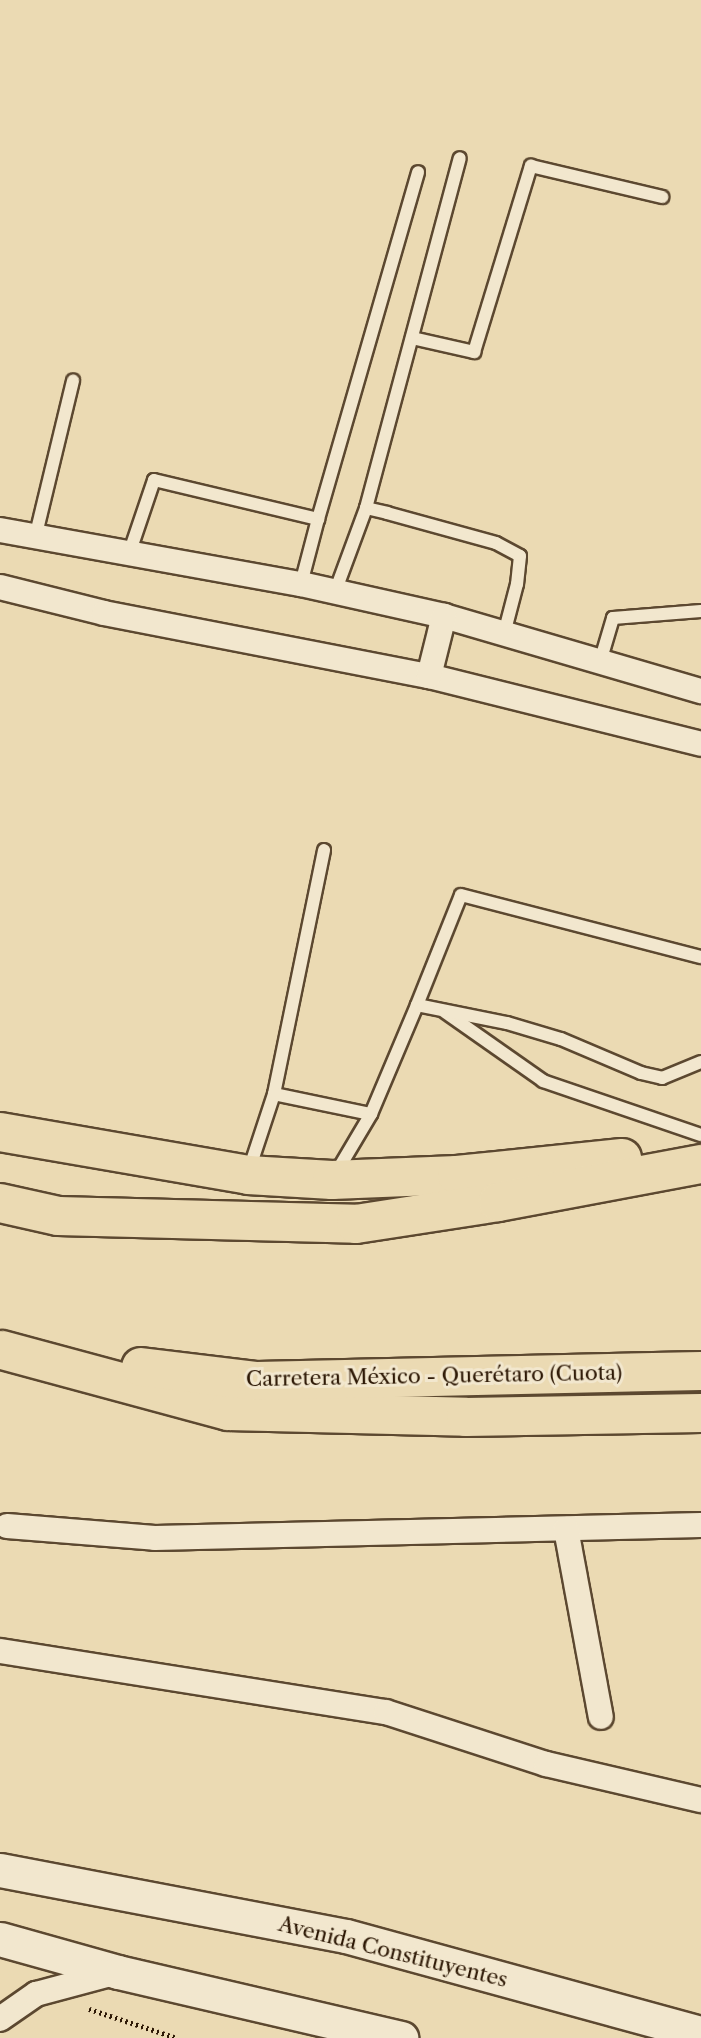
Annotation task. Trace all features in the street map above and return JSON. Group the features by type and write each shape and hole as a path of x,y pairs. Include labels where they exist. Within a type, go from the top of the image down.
{"highway":[{"path":"0,1132 248,1175 332,1180 457,1175 603,1157 701,1162"},
{"path":"0,1203 58,1216 356,1224 498,1202 701,1162"},
{"path":"1,1350 228,1411 466,1417 701,1413"},
{"name":"Carretera México - Querétaro (Cuota)","path":"1,1350 257,1381 701,1371"}],"street":[{"path":"0,530 301,584 444,616 701,691"},
{"path":"0,587 104,613 429,676 701,744"},
{"path":"429,676 444,616"},
{"path":"7,1526 155,1538 701,1525"},
{"path":"566,1529 601,1717"},
{"path":"0,1651 386,1712 546,1763 701,1800"},
{"name":"Avenida Constituyentes","path":"0,1871 346,1936 701,2033"},
{"path":"0,1940 118,1972 401,2038"},
{"path":"0,2019 36,1993 118,1972"}],"lane":[{"path":"335,592 366,508 460,158"},
{"path":"412,338 474,352 531,166 662,197"},
{"path":"301,584 418,172"},
{"path":"35,538 74,381"},
{"path":"129,554 155,480 318,519"},
{"path":"366,508 496,543 520,556 517,584 504,634"},
{"path":"600,662 613,618 701,611"},
{"path":"248,1175 274,1094 324,850"},
{"path":"332,1180 371,1114 461,895 701,957"},
{"path":"417,1005 507,1023 561,1039 651,1076 675,1074 701,1062"},
{"path":"442,1010 543,1081 701,1135"},
{"path":"274,1094 371,1114"}]}
